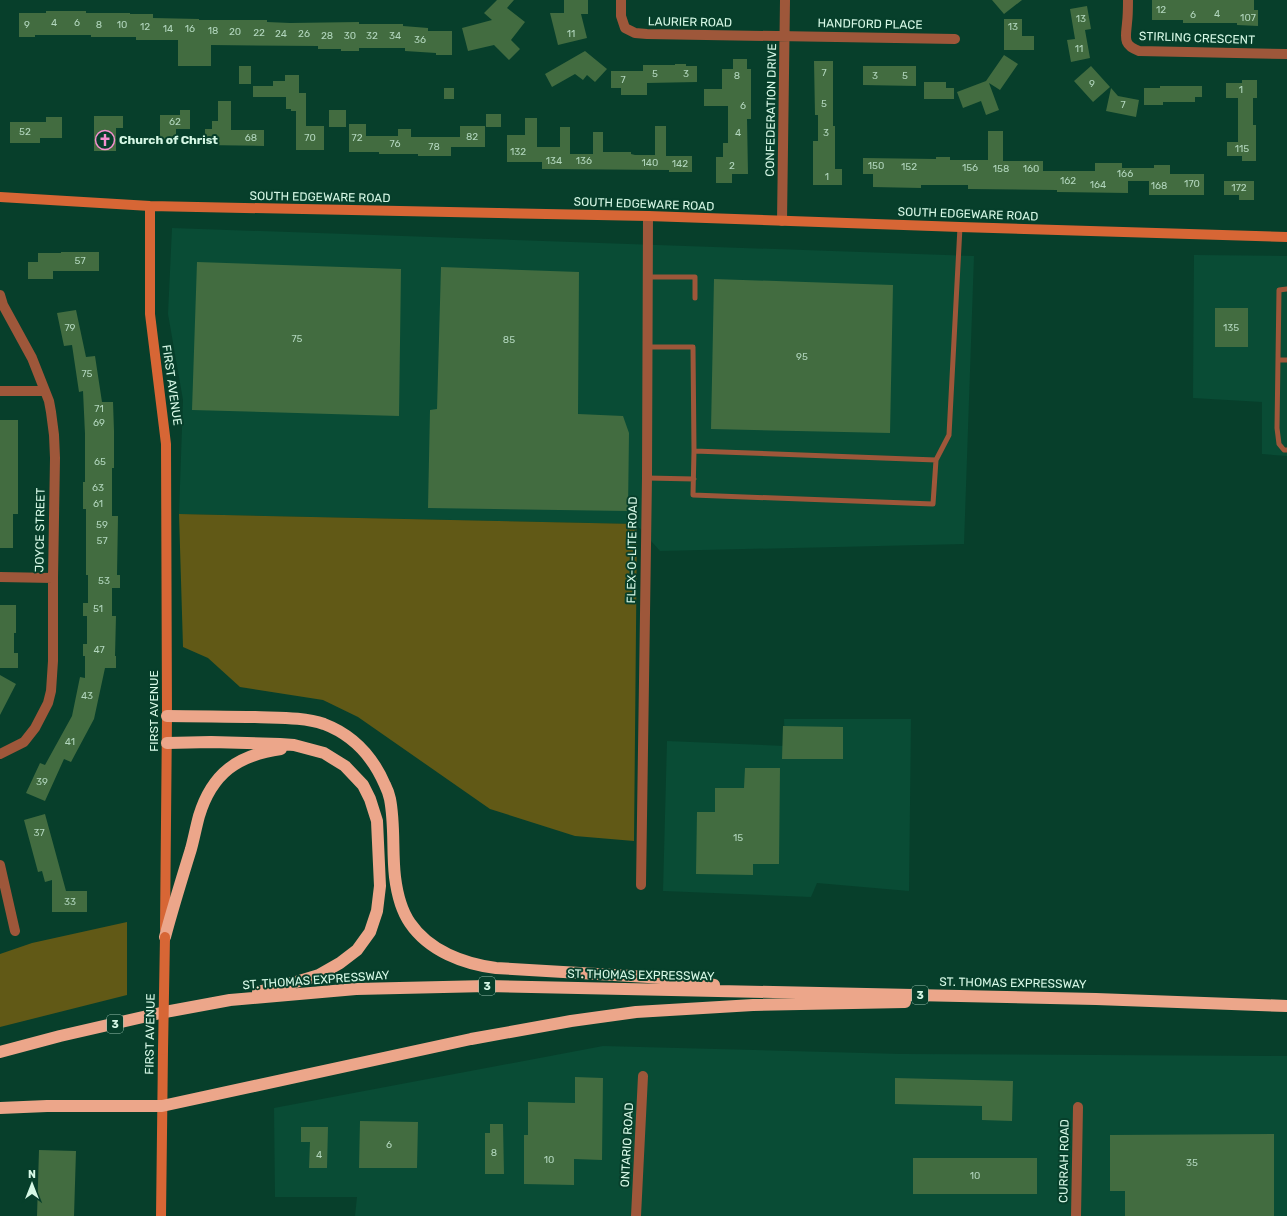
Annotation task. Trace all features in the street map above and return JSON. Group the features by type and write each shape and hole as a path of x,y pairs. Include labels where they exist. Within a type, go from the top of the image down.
{"highway":[{"path":"167,716 283,718 303,720 323,724 344,734 357,745 370,757 380,773 390,797 393,824 395,877 401,905 409,922 418,933 449,955 481,966 496,968 682,979 745,991"},
{"path":"167,743 212,742 280,744 294,745 324,753 345,766 363,785 377,821 380,886 377,911 370,932 357,950 340,963 319,974 296,982 230,1000"},
{"path":"164,937 199,816 212,787 226,770 239,761 258,753 290,748 313,750"},
{"name":"ST. THOMAS EXPRESSWAY","path":"0,1052 68,1034 165,1012 230,1000 356,989 487,986 1096,999 1287,1006"},
{"path":"0,1108 47,1106 162,1106 471,1039 571,1021 636,1012 754,1005 1096,999"}],"main road":[{"name":"SOUTH EDGEWARE ROAD","path":"0,197 150,206 648,216 1287,237"},
{"name":"FIRST AVENUE","path":"150,206 150,314 166,444 167,743 161,1216"}],"street":[{"name":"LAURIER ROAD","path":"621,0 621,16 625,28 635,32 647,34 785,36"},
{"name":"CONFEDERATION DRIVE","path":"782,221 785,0"},
{"name":"STIRLING CRESCENT","path":"1128,0 1125,35 1126,41 1129,46 1139,51 1287,54"},
{"name":"HANDFORD PLACE","path":"785,36 955,38"},
{"name":"FLEX-O-LITE ROAD","path":"641,885 648,216"},
{"name":"JOYCE STREET","path":"0,295 3,304 32,358 51,412 54,435 52,578 53,662 51,691 48,703 35,728 24,742 0,754"},
{"path":"0,392 44,391"},
{"path":"0,577 52,578"},
{"path":"0,865 15,931"},
{"name":"ONTARIO ROAD","path":"636,1216 643,1076"},
{"name":"CURRAH ROAD","path":"1076,1216 1078,1107"}],"lane":[{"path":"647,347 693,347 693,495 933,504 936,460 949,435 960,227"},
{"path":"648,277 695,277 695,298"},
{"path":"1287,288 1279,290 1276,428 1279,444 1284,450 1287,450"},
{"path":"1278,360 1287,360"},
{"path":"694,451 936,460"},
{"path":"646,478 694,479"}],"shaded area":[{"path":"172,228 974,256 964,544 660,551 636,524 179,514 183,400 168,314"},
{"path":"1194,255 1287,256 1287,456 1262,454 1262,402 1193,398"},
{"path":"179,514 637,524 634,841 575,836 490,809 358,717 323,700 240,687 208,658 183,647"},
{"path":"784,719 911,719 909,891 817,883 811,897 663,891 667,741 785,746"},
{"path":"127,922 127,995 0,1027 0,954 32,943"},
{"path":"603,1046 901,1054 1287,1056 1287,1216 355,1216 357,1197 275,1197 274,1108"}],"building":[{"path":"497,0 514,0 507,8 525,22 511,40 520,49 509,60 494,45 468,51 462,28 492,20 484,13"},
{"path":"564,0 588,0 588,14 581,14 587,38 558,45 550,13 564,13"},
{"path":"992,0 1022,0 1004,14"},
{"path":"1152,0 1254,0 1254,10 1258,10 1258,26 1237,25 1237,23 1183,23 1183,20 1152,20"},
{"path":"1087,6 1091,29 1085,30 1090,58 1071,62 1067,40 1075,39 1070,9"},
{"path":"46,11 153,14 153,18 199,20 267,20 267,22 290,23 359,22 359,24 403,24 403,26 428,28 428,31 452,31 452,55 436,55 436,53 405,51 405,48 359,48 359,51 341,51 341,49 318,49 318,46 211,45 211,66 178,66 178,40 136,40 136,37 91,37 91,35 35,35 35,37 19,37 19,13 46,13"},
{"path":"1004,19 1022,19 1022,36 1034,36 1034,50 1004,50"},
{"path":"585,51 607,69 595,82 587,75 583,80 575,74 552,87 545,74"},
{"path":"1004,55 1018,64 1000,90 989,83 999,110 986,115 981,101 963,108 957,92 986,81"},
{"path":"733,59 747,59 747,69 751,69 751,119 747,119 748,174 732,174 732,183 716,183 716,157 723,157 723,143 728,143 728,106 704,106 704,89 722,89 722,69 733,69"},
{"path":"814,61 833,61 833,126 835,126 835,169 842,169 842,185 813,185 813,141 818,141 818,115 815,115"},
{"path":"675,64 697,66 697,82 647,83 647,95 621,95 621,88 611,88 611,71 643,71 643,65"},
{"path":"239,66 251,66 251,84 239,84"},
{"path":"863,66 916,66 916,86 863,85"},
{"path":"1091,66 1110,87 1093,102 1074,81"},
{"path":"285,75 299,75 299,93 306,93 306,126 324,126 324,150 296,150 296,111 286,109 286,97 253,97 253,86 273,86 273,81 285,81"},
{"path":"1242,80 1257,80 1257,98 1253,98 1253,125 1256,125 1256,161 1242,161 1242,156 1227,156 1227,142 1238,142 1238,98 1226,98 1226,83 1242,83"},
{"path":"924,82 946,82 946,88 954,88 954,99 924,99"},
{"path":"1160,86 1202,86 1202,97 1195,97 1195,102 1163,102 1163,105 1144,105 1144,88 1160,88"},
{"path":"444,88 454,88 454,99 444,99"},
{"path":"1111,88 1118,96 1139,100 1136,117 1106,111"},
{"path":"218,101 231,101 231,130 264,130 264,146 205,145 205,129 212,129 212,121 218,121"},
{"path":"180,110 190,110 190,129 176,129 176,139 160,139 160,115 180,115"},
{"path":"329,110 346,110 346,127 329,127"},
{"path":"486,114 501,114 501,127 486,127"},
{"name":"Church of Christ","path":"94,116 123,116 123,128 116,128 116,151 94,151"},
{"path":"46,117 62,117 62,138 40,138 40,143 10,143 10,122 46,122"},
{"path":"525,118 537,118 537,147 560,147 560,127 570,127 570,154 593,154 593,132 603,132 603,152 631,152 631,154 635,155 655,155 655,126 666,126 666,156 692,156 692,172 669,172 669,170 542,169 542,162 507,162 507,135 525,135"},
{"path":"349,124 366,124 366,136 398,136 398,129 411,129 411,137 460,137 460,126 485,126 485,147 451,147 451,156 418,156 418,154 349,152"},
{"path":"988,131 1003,131 1003,161 1043,161 1043,171 1095,171 1095,163 1122,163 1122,168 1154,168 1154,165 1170,165 1170,174 1204,174 1204,195 1149,195 1149,181 1128,181 1128,193 1057,192 1057,190 968,189 968,185 921,185 921,188 873,187 873,174 863,174 863,158 936,159 936,157 950,157 950,160 988,160"},
{"path":"1224,181 1254,181 1254,200 1239,200 1239,195 1224,195"},
{"path":"99,252 99,271 53,271 53,279 28,279 28,262 38,262 38,253"},
{"path":"197,262 401,269 399,416 192,410"},
{"path":"441,267 579,272 578,414 623,416 629,433 628,511 428,508 430,410 437,409"},
{"path":"714,279 893,285 890,433 711,429"},
{"path":"1215,308 1248,308 1248,347 1215,347"},
{"path":"76,310 86,357 95,356 102,402 113,402 114,468 112,468 112,516 118,516 117,575 120,575 120,588 112,588 112,616 116,616 116,668 105,668 94,719 71,762 64,759 45,801 26,793 40,763 45,765 72,716 80,677 85,678 85,656 83,656 83,644 87,644 87,616 83,616 83,603 88,603 88,575 86,575 86,509 83,509 83,482 85,482 85,434 83,391 79,392 72,345 64,346 57,313"},
{"path":"0,420 18,420 18,514 13,514 13,548 0,548"},
{"path":"0,605 16,605 14,653 18,653 18,668 0,668"},
{"path":"0,675 16,684 0,715"},
{"path":"783,726 843,727 843,759 782,759"},
{"path":"745,768 780,768 779,864 753,864 753,875 696,874 697,812 715,812 715,788 744,788"},
{"path":"45,814 66,891 87,891 87,912 52,912 52,880 45,882 42,871 38,872 24,820"},
{"path":"575,1077 603,1078 602,1160 574,1159 574,1185 524,1184 524,1135 528,1135 528,1102 575,1103"},
{"path":"895,1078 1013,1081 1012,1121 982,1120 982,1106 895,1104"},
{"path":"360,1121 418,1122 417,1168 359,1168"},
{"path":"490,1124 503,1124 504,1174 485,1174 485,1133 490,1133"},
{"path":"301,1127 328,1127 327,1168 309,1168 310,1142 301,1142"},
{"path":"1274,1134 1274,1216 1125,1216 1125,1191 1110,1191 1110,1135"},
{"path":"39,1150 76,1151 74,1216 37,1216"},
{"path":"913,1158 1037,1158 1037,1194 913,1194"}],"place":[{"name":"Church of Christ","path":"105,140"}]}
